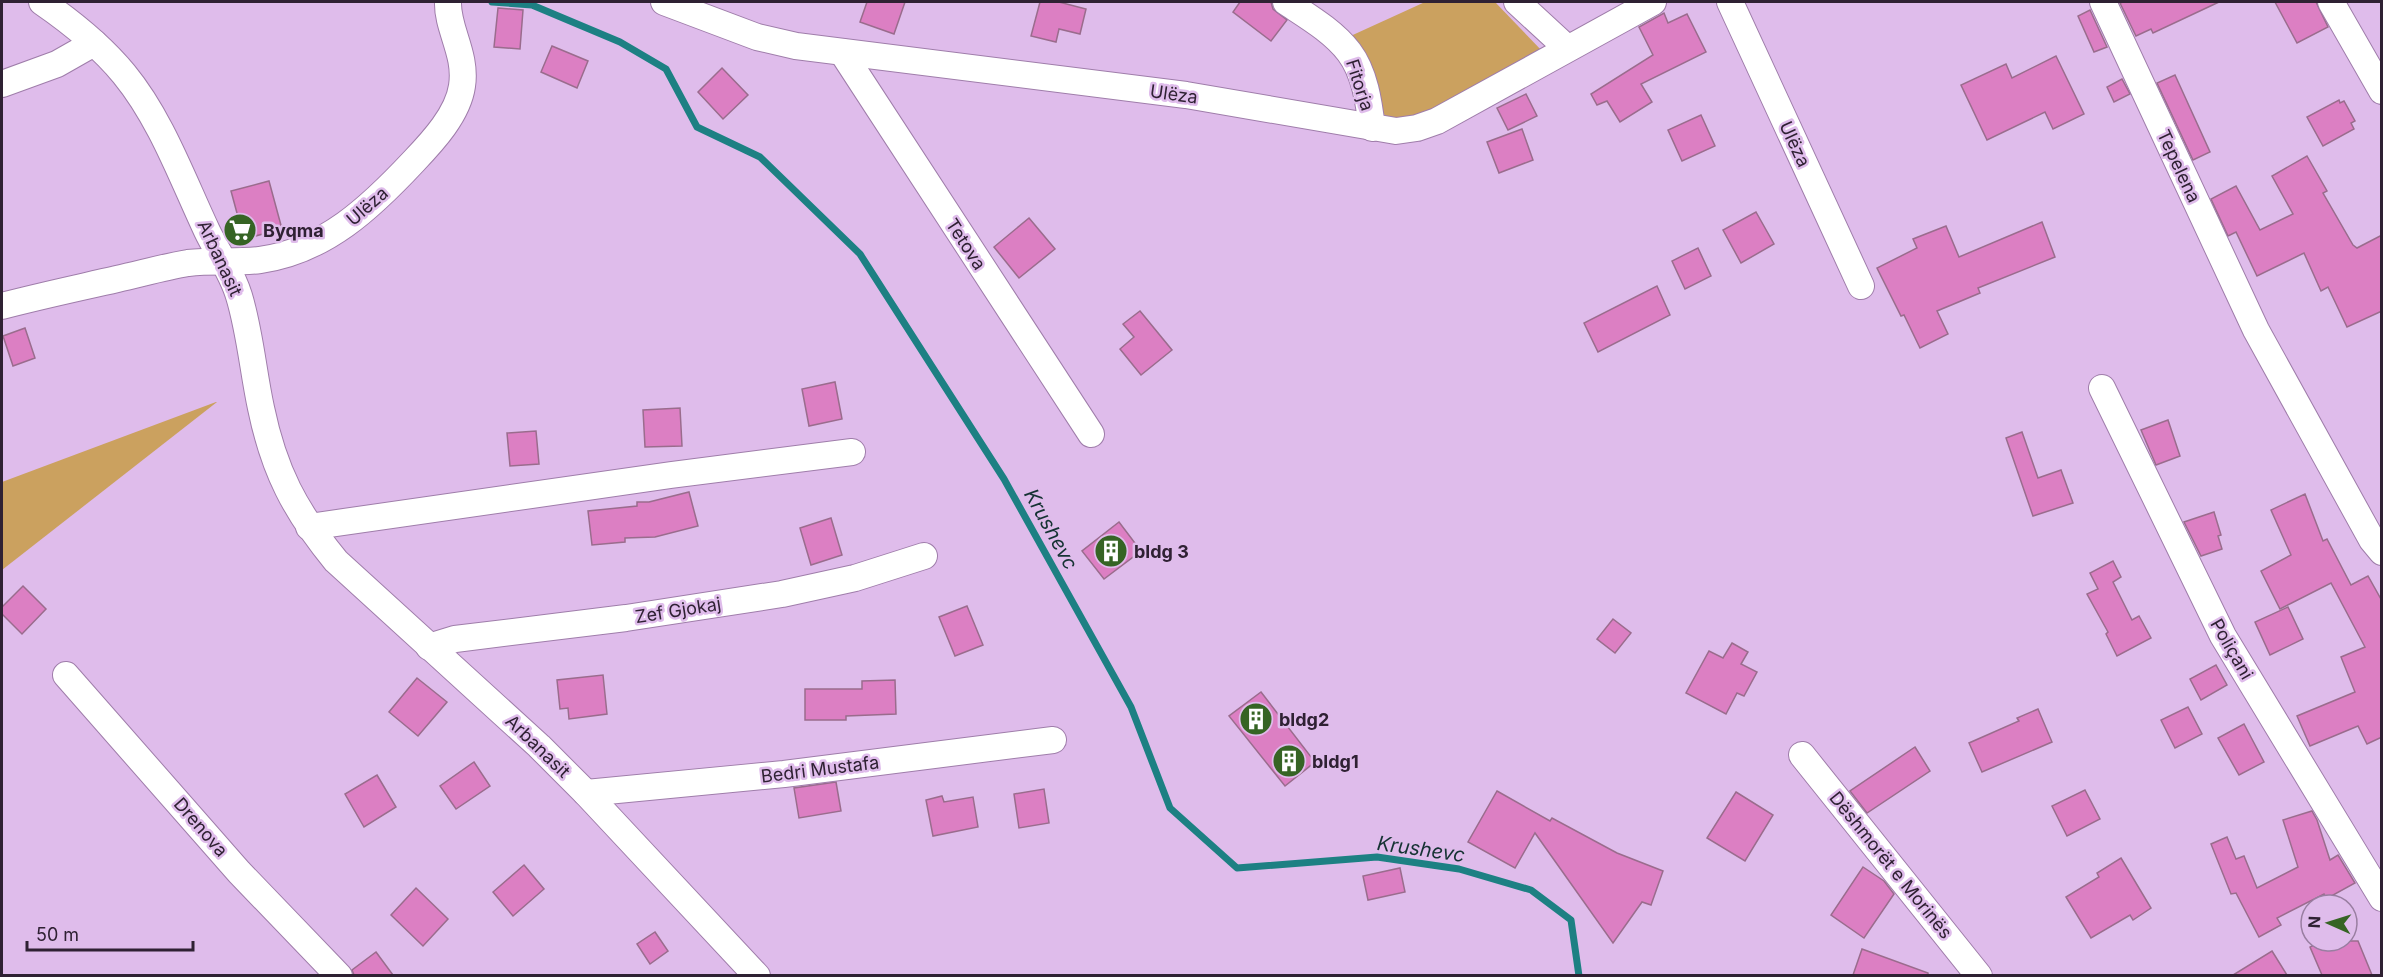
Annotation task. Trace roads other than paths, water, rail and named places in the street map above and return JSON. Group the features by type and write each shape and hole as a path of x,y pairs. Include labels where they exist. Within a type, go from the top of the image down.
{"street":[{"name":"Arbanasit","path":"42,2 94,43 124,74 166,145 233,279 239,296 261,406 278,469 309,527 336,561 539,746 757,975"},
{"name":"Ulëza","path":"668,2 758,37 796,46 1186,95 1396,131 1417,128 1437,121 1639,5"},
{"name":"Fitorja","path":"1286,2 1332,35 1349,52 1368,98 1372,128"},
{"path":"1516,2 1567,48"},
{"name":"Ulëza","path":"1730,2 1861,286"},
{"name":"Tepelena","path":"2103,2 2256,330 2382,552"},
{"path":"2331,2 2382,91"},
{"name":"Ulëza","path":"2,306 187,263 243,262 284,256 328,236 351,222 375,202 418,156 451,114 459,100 463,85 460,51 448,6"},
{"path":"2,84 57,64 94,43"},
{"name":"Tetova","path":"842,51 1091,434"},
{"name":"Poliçani","path":"2102,388 2223,636 2382,898"},
{"path":"309,527 671,475 852,452"},
{"name":"Zef Gjokaj","path":"429,647 455,639 626,618 818,587 924,556"},
{"name":"Drenova","path":"66,675 239,872 339,975"},
{"name":"Bedri Mustafa","path":"586,794 784,774 1053,740"},
{"name":"Dëshmorët e Morinës","path":"1802,755 1979,975"}],"waterway":[{"name":"Krushevc","path":"492,2 532,5 620,42 666,69 697,127 760,157 860,254 1004,479 1131,707 1170,808 1237,868 1377,857 1459,869 1531,890 1571,920 1579,976"}],"place":[{"name":"Byqma","path":"240,230"},
{"name":"bldg 3","path":"1111,551"},
{"name":"bldg2","path":"1256,719"},
{"name":"bldg1","path":"1289,761"}]}
